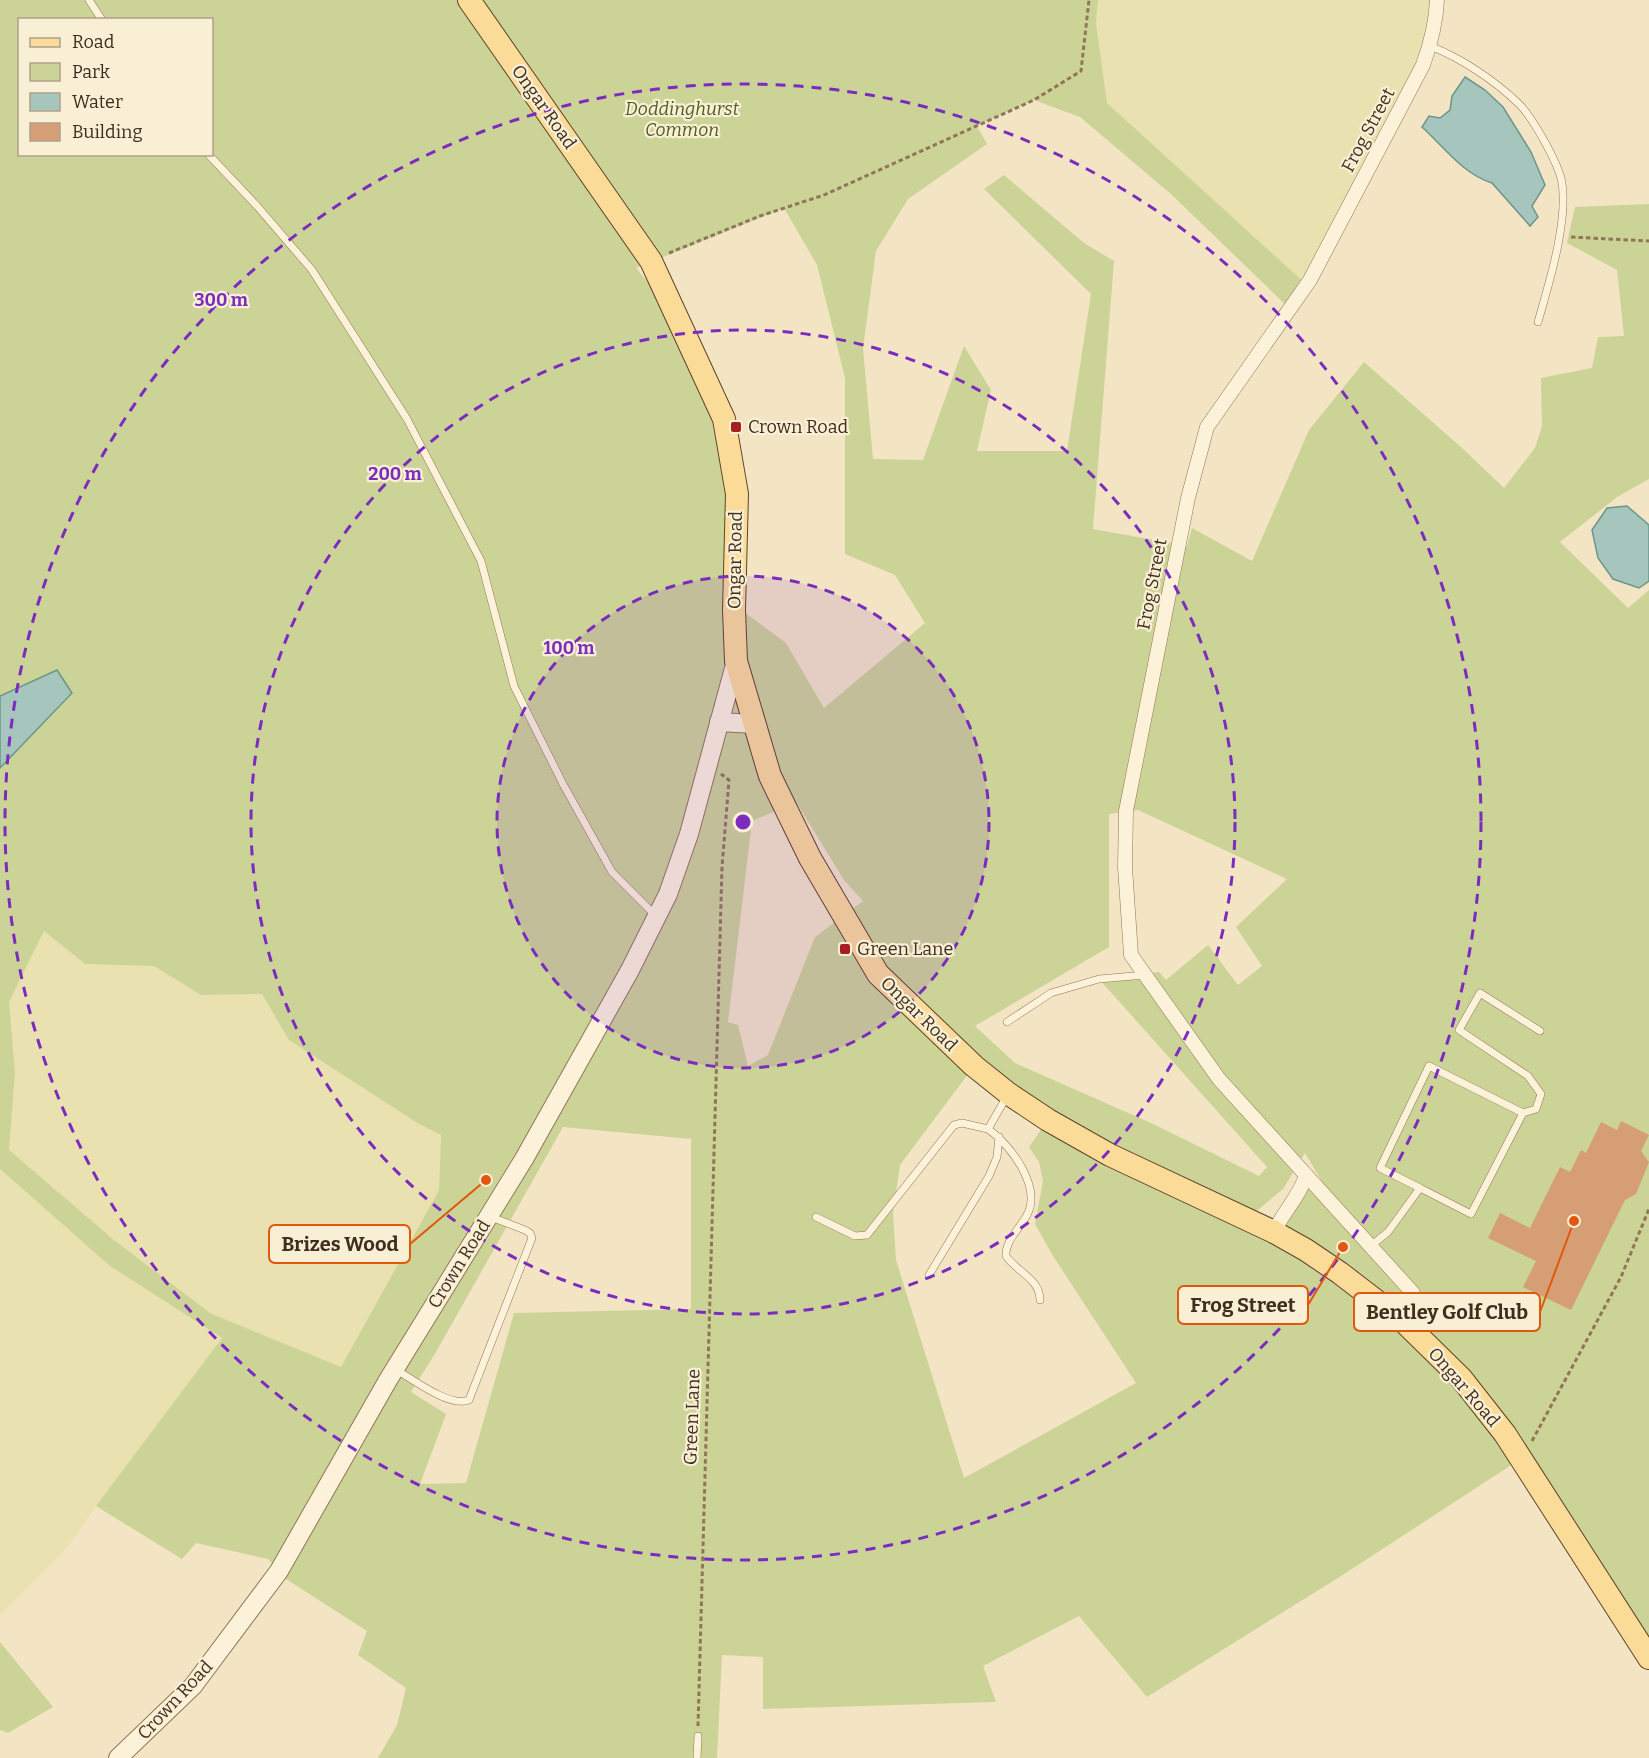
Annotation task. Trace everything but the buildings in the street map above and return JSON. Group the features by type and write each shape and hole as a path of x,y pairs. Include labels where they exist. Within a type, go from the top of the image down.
{"main road":[{"name":"Ongar Road","path":"469,0 651,261 724,419 737,494 734,610 736,661 770,776 810,858 878,974 974,1066 1009,1094 1048,1120 1110,1155 1274,1232 1340,1273 1405,1323 1461,1378 1522,1458 1649,1658"}],"street":[{"name":"Frog Street","path":"1405,1323 1413,1306 1413,1293 1372,1245 1219,1079 1131,955 1125,867 1126,811 1188,498 1207,427 1310,280 1423,65 1436,20 1437,0"},
{"name":"Crown Road","path":"118,1758 193,1686 279,1571 394,1369 530,1149 630,970 668,894 689,834 736,661"},
{"path":"719,722 754,724"},
{"path":"1274,1232 1281,1217 1303,1185 1306,1175"}],"lane":[{"path":"89,0 101,18"},
{"path":"1430,46 1466,64 1521,105 1559,168 1563,207 1547,291 1538,322"},
{"path":"210,156 312,270 406,419 481,561 514,687 563,784 612,872 656,917"},
{"path":"1007,1022 1051,993 1099,979 1145,975"},
{"path":"1523,1113 1429,1066 1380,1168 1471,1214 1523,1113 1536,1108 1541,1094 1528,1076 1459,1030 1480,993 1540,1031"},
{"path":"988,1129 1009,1094"},
{"path":"816,1217 855,1236 867,1234 954,1125 962,1123 988,1129 999,1137 1029,1182 1032,1197 1028,1214 1008,1246 1006,1256 1015,1267 1036,1284 1040,1290 1040,1300"},
{"path":"929,1275 989,1176 997,1157 999,1137"},
{"path":"1372,1245 1388,1232 1420,1188"},
{"path":"394,1369 452,1401 462,1403 469,1400 532,1238 525,1230 489,1216"},
{"path":"697,1758 698,1736"}],"path":[{"path":"651,261 760,216 824,195 1034,100 1081,71 1089,0"},
{"path":"1557,241 1568,237 1649,241"},
{"name":"Green Lane","path":"698,1736 722,879 729,780 708,764"},
{"path":"1522,1458 1621,1277 1649,1209"}],"shaded area":[{"path":"1098,0 1437,0 1430,46 1307,285 1107,103 1096,23"},
{"path":"44,931 85,964 154,966 201,995 262,993 289,1040 419,1124 441,1135 439,1190 341,1367 210,1313 114,1240 9,1150 15,1073 9,1002"},
{"path":"0,1169 110,1266 222,1338 68,1547 0,1615"}],"green space":[{"name":"Doddinghurst Common","path":"0,0 1098,0 1096,23 1107,103 1307,285 1290,309 1172,195 1080,117 1034,100 977,126 987,144 908,199 876,251 863,348 873,459 923,460 964,346 991,390 977,451 1067,451 1091,294 984,189 1004,175 1084,243 1114,261 1093,529 1187,546 1192,528 1252,561 1309,430 1364,362 1504,488 1535,448 1542,426 1541,378 1592,368 1598,337 1624,336 1617,270 1567,243 1575,207 1649,204 1649,479 1617,497 1560,542 1628,608 1649,590 1649,1658 1522,1458 1338,1578 1147,1697 1079,1616 983,1666 996,1702 763,1709 763,1657 722,1655 717,1758 378,1758 397,1725 406,1688 358,1655 367,1631 286,1579 268,1559 196,1543 182,1559 96,1506 222,1338 110,1266 0,1169","holes":["784,208 817,265 845,378 845,554 895,575 925,623 824,708 786,643 747,614 734,610 724,419 679,319 636,268","796,802 844,880 863,901 815,937 768,1055 748,1066 738,1025 728,1022 752,821","1138,810 1287,879 1236,927 1262,966 1238,985 1208,945 1166,980 1159,972 1099,979 1267,1167 1259,1176 1151,1123 1015,1063 975,1026 1109,947 1109,814","44,931 85,964 154,966 201,995 262,994 289,1040 419,1124 441,1135 439,1190 341,1367 210,1313 114,1240 9,1150 15,1073 9,1002","974,1066 1048,1120 1029,1147 1039,1162 1043,1181 1035,1224 1053,1256 1136,1383 964,1478 896,1260 893,1213 900,1165","563,1127 691,1139 691,1309 514,1313 466,1483 420,1484 446,1414 411,1392","1305,1153 1324,1185 1303,1185 1274,1232 1247,1219 1283,1189"]},
{"path":"0,1642 53,1707 8,1733 0,1730"}],"water":[{"path":"1465,77 1485,90 1503,107 1531,152 1545,185 1532,206 1538,217 1530,226 1492,183 1463,167 1422,127 1429,116 1440,118 1450,110 1452,96"},
{"path":"1627,506 1649,525 1649,581 1639,588 1613,579 1598,558 1592,530 1607,508"},
{"path":"57,670 72,693 0,768 0,696"}],"place":[{"name":"Crown Road","path":"736,427"},
{"name":"Green Lane","path":"845,949"},
{"name":"Brizes Wood","path":"486,1180"},
{"name":"Bentley Golf Club","path":"1574,1221"},
{"name":"Frog Street","path":"1343,1247"}]}
